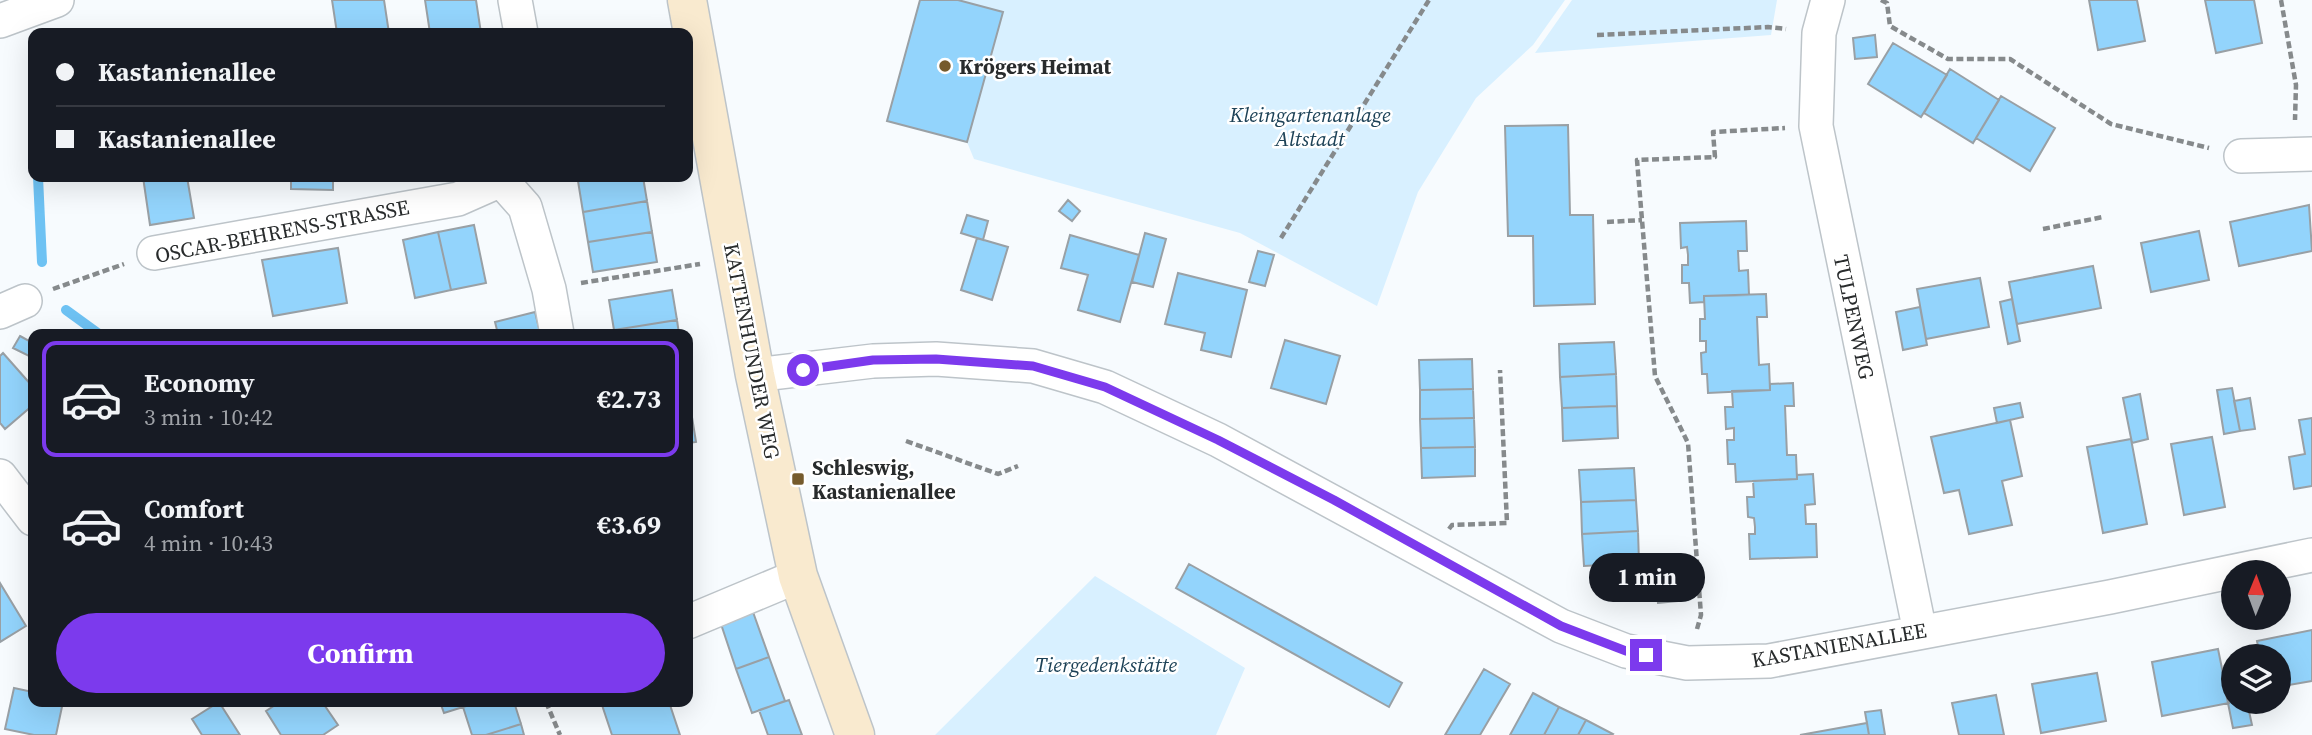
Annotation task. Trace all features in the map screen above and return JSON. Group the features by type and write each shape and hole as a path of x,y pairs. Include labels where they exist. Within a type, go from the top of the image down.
{"street":[{"path":"0,21 57,0"},
{"path":"515,0 520,28"},
{"name":"TULPENWEG","path":"1828,0 1819,33 1816,126 1920,632"},
{"name":"KATTENHUNDER WEG","path":"693,45 755,376 797,576 855,735"},
{"path":"2241,156 2303,154"},
{"name":"OSCAR-BEHRENS-STRASSE","path":"155,253 458,199 493,182"},
{"name":"OSCAR-BEHRENS-STRASSE","path":"504,182 525,207 549,289 556,329"},
{"name":"KASTANIENALLEE","path":"755,376 873,360 936,359 1033,366 1105,387 1193,428 1430,553 1561,626 1626,651 1687,663 1769,661 2110,597 2312,555"},
{"path":"0,476 28,512"},
{"path":"693,620 797,576"}],"path":[{"path":"1281,238 1429,0"},
{"path":"1881,0 1887,3 1890,26 1948,59 2010,59 2112,124 2241,156"},
{"path":"2281,0 2296,85 2303,154"},
{"path":"1597,35 1768,27 1819,33"},
{"path":"1687,663 1701,615 1688,443 1655,376 1637,160 1715,157 1713,132 1816,126"},
{"path":"2043,229 2103,217"},
{"path":"1607,222 1642,220"},
{"name":"OSCAR-BEHRENS-STRASSE","path":"64,285 155,253"},
{"path":"549,289 734,259"},
{"path":"1430,553 1452,525 1507,523 1500,370"},
{"path":"906,441 998,474 1018,466"},
{"path":"548,707 560,735"}],"green space":[{"name":"Kleingartenanlage Altstadt","path":"958,0 1565,0 1533,45 1476,98 1418,192 1377,306 1240,233 974,159 967,142 1003,12"},
{"path":"1572,0 1777,0 1771,35 1535,53"},
{"name":"Tiergedenkstätte","path":"1095,576 1245,668 1216,735 935,735"}],"building":[{"path":"332,0 384,0 388,28 336,28"},
{"path":"425,0 476,0 480,28 429,28"},
{"name":"Krögers Heimat","path":"920,0 958,0 1003,12 967,142 887,121"},
{"path":"2089,0 2137,0 2145,41 2098,50"},
{"path":"2205,0 2254,0 2262,43 2216,53"},
{"path":"1875,35 1877,57 1855,59 1853,38"},
{"path":"1893,43 1947,75 1921,117 1868,84"},
{"path":"1950,69 1999,100 1973,143 1924,113"},
{"path":"2001,96 2055,128 2030,171 1976,138"},
{"path":"1568,125 1570,215 1593,215 1595,304 1534,306 1533,236 1508,236 1505,126"},
{"path":"144,182 188,182 194,218 150,225"},
{"path":"291,182 333,182 333,190 291,189"},
{"path":"578,182 644,182 647,201 583,212"},
{"path":"1068,200 1080,211 1072,221 1059,211"},
{"path":"647,201 652,232 588,242 583,212"},
{"path":"2309,205 2312,251 2239,266 2230,222"},
{"path":"967,215 988,221 983,240 961,233"},
{"path":"1746,221 1747,251 1738,251 1739,271 1748,270 1749,295 1704,296 1704,302 1690,303 1689,283 1682,283 1682,265 1688,265 1688,255 1687,247 1681,248 1680,223"},
{"path":"474,225 486,283 451,290 438,232"},
{"path":"2199,231 2209,280 2151,292 2141,243"},
{"path":"438,232 451,290 415,298 403,240"},
{"path":"652,232 657,262 593,272 588,242"},
{"path":"1145,233 1166,239 1153,287 1132,282"},
{"path":"1070,235 1139,255 1120,322 1078,310 1088,275 1061,268"},
{"path":"977,238 1008,247 992,300 961,290"},
{"path":"338,248 347,303 273,316 262,260"},
{"path":"1258,251 1274,255 1265,286 1249,282"},
{"path":"2093,266 2101,308 2017,324 2009,282"},
{"path":"1178,273 1247,290 1231,357 1201,350 1205,333 1165,324"},
{"path":"1980,278 1989,327 1926,339 1917,289"},
{"path":"672,290 677,320 614,329 609,300"},
{"path":"1766,294 1767,317 1757,317 1759,365 1769,364 1770,390 1708,393 1707,374 1702,374 1701,353 1706,352 1706,341 1700,341 1700,319 1705,319 1704,296"},
{"path":"2012,299 2020,341 2008,344 2000,302"},
{"path":"1920,307 1927,345 1903,350 1896,312"},
{"path":"535,312 539,329 497,329 495,322"},
{"path":"677,320 678,329 620,329"},
{"path":"20,336 28,340 28,356 13,348"},
{"path":"1285,340 1340,356 1326,404 1271,388"},
{"path":"1614,342 1616,374 1560,377 1559,344"},
{"path":"3,353 28,381 28,409 5,429 0,423 0,356"},
{"path":"1472,359 1473,389 1420,390 1419,360"},
{"path":"1616,374 1617,406 1562,408 1560,377"},
{"path":"1793,383 1794,406 1785,406 1787,455 1796,455 1797,479 1736,482 1735,464 1728,464 1727,440 1734,440 1734,428 1726,429 1725,407 1733,407 1732,391 1770,390 1770,384"},
{"path":"2232,388 2240,431 2224,434 2217,390"},
{"path":"1473,389 1474,418 1420,419 1420,390"},
{"path":"2140,394 2148,439 2132,443 2123,398"},
{"path":"2250,398 2255,429 2240,431 2234,401"},
{"path":"2020,403 2023,417 1997,423 1994,408"},
{"path":"1617,406 1618,438 1563,441 1562,408"},
{"path":"1474,418 1475,447 1421,448 1420,419"},
{"path":"2312,418 2312,486 2294,489 2289,457 2305,454 2299,420"},
{"path":"2010,420 2022,476 2002,481 2012,525 1969,534 1959,490 1944,493 1931,437"},
{"path":"2212,437 2225,507 2184,515 2171,444"},
{"path":"2131,439 2147,524 2103,533 2087,447"},
{"path":"1475,447 1475,476 1422,478 1421,448"},
{"path":"1634,468 1636,500 1581,502 1579,470"},
{"path":"1813,474 1815,504 1805,505 1806,524 1816,524 1817,557 1750,559 1749,534 1755,534 1755,527 1754,518 1748,517 1747,497 1754,497 1753,481 1797,479 1797,475"},
{"path":"1636,500 1638,531 1582,534 1581,502"},
{"path":"1638,531 1639,563 1584,566 1582,534"},
{"path":"1189,564 1402,683 1389,707 1176,588"},
{"path":"1685,571 1688,600 1658,603 1655,575"},
{"path":"0,583 26,626 0,642"},
{"path":"753,612 769,657 736,669 721,624"},
{"path":"2312,630 2312,681 2291,685 2291,644 2258,644 2257,641"},
{"path":"2218,649 2221,664 2221,705 2162,716 2152,662"},
{"path":"769,657 785,701 752,713 736,669"},
{"path":"1484,669 1510,684 1480,735 1445,735"},
{"path":"2097,673 2106,721 2041,733 2032,684"},
{"path":"14,688 28,691 28,707 62,707 56,735 34,735 5,729"},
{"path":"1533,693 1559,707 1544,735 1510,735"},
{"path":"1996,695 2004,735 1959,735 1952,703"},
{"path":"789,700 802,735 768,735 759,710"},
{"path":"211,707 222,707 240,735 202,735 192,719"},
{"path":"272,707 326,707 338,725 323,735 281,735 266,711"},
{"path":"442,707 463,707 444,713"},
{"path":"463,707 516,707 521,724 486,735 472,735"},
{"path":"603,707 671,707 680,735 612,735"},
{"path":"1559,707 1586,720 1578,735 1544,735"},
{"path":"1881,710 1885,735 1869,735 1865,712"},
{"path":"2230,714 2250,714 2252,725 2233,728"},
{"path":"1586,720 1613,734 1578,735"},
{"path":"1867,723 1869,735 1800,735"},
{"path":"521,724 524,735 486,735"}],"waterway":[{"path":"38,182 42,262"},
{"path":"66,310 92,329"}],"place":[{"name":"Krögers Heimat","path":"945,66"},
{"name":"Schleswig, Kastanienallee","path":"798,479"}],"route":[{"path":"803,370 873,360 936,359 1033,366 1105,387 1218,440 1334,500 1561,626 1626,651 1646,655"}]}
